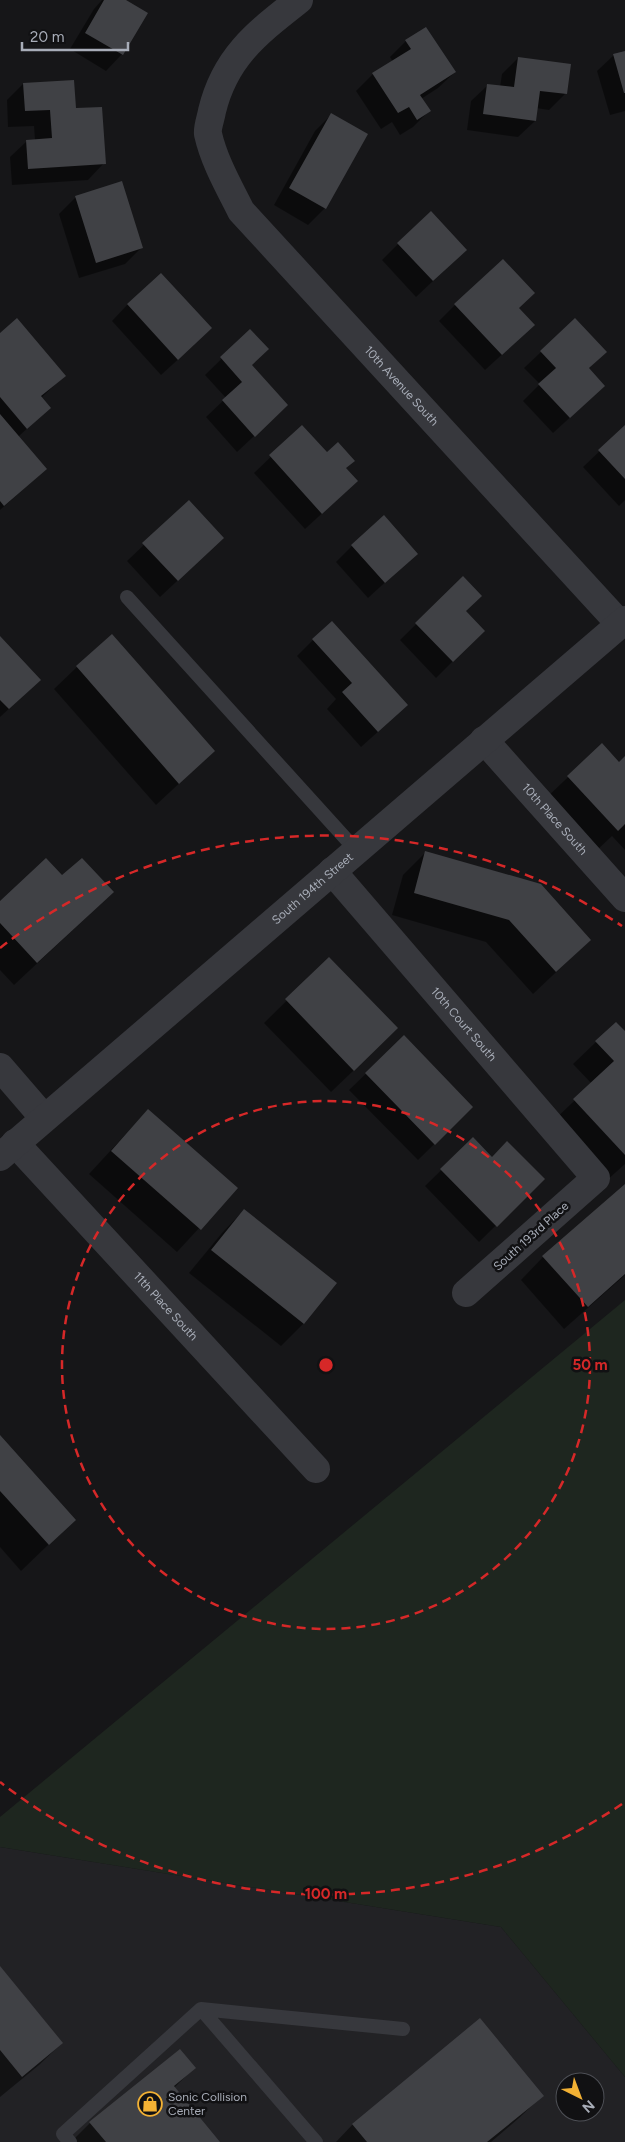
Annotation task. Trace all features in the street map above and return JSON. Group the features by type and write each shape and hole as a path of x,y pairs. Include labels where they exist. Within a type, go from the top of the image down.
{"street":[{"name":"10th Avenue South","path":"299,0 265,27 231,62 217,91 208,132 222,171 241,211 623,622"},
{"name":"South 194th Street","path":"8,1150 623,622"},
{"name":"10th Place South","path":"484,740 625,898"},
{"name":"10th Court South","path":"332,871 596,1178"},
{"path":"0,1067 44,1118"},
{"name":"11th Place South","path":"8,1150 316,1469"},
{"name":"South 193rd Place","path":"466,1293 596,1178"}],"lane":[{"path":"127,597 356,850"},
{"path":"201,2009 316,2142"},
{"path":"70,2142 63,2134 201,2009 402,2029"}],"shaded area":[{"path":"625,1300 625,2077 501,1927 0,1847 0,1817"},
{"path":"0,1847 501,1927 625,2077 625,2142 0,2142"}],"building":[{"path":"104,0 126,0 148,13 123,55 85,33"},
{"path":"426,27 456,72 420,95 431,111 417,120 409,107 398,113 372,73 411,49 405,40"},
{"path":"625,51 625,93 624,93 613,54"},
{"path":"518,57 571,64 567,94 540,91 536,121 483,114 487,84 514,87"},
{"path":"74,80 76,108 102,107 106,164 28,169 26,140 52,138 50,110 25,111 23,83"},
{"path":"331,113 368,134 326,209 289,188"},
{"path":"122,181 143,248 96,263 75,196"},
{"path":"431,211 467,250 433,281 397,243"},
{"path":"503,259 535,293 519,308 535,325 502,355 454,304"},
{"path":"161,273 212,328 178,360 127,304"},
{"path":"17,318 66,376 41,396 51,408 27,429 0,397 0,333"},
{"path":"575,318 607,352 589,368 605,386 570,418 538,384 556,368 540,351"},
{"path":"250,329 269,349 252,365 288,405 255,437 222,400 242,382 220,357"},
{"path":"0,414 47,469 4,506 0,501"},
{"path":"302,425 327,452 338,442 355,461 346,468 358,481 322,514 269,455"},
{"path":"625,425 625,479 598,450"},
{"path":"189,500 224,538 178,581 142,543"},
{"path":"384,515 418,554 385,583 351,545"},
{"path":"463,576 482,596 466,611 485,631 453,662 415,623"},
{"path":"332,621 408,705 378,732 342,692 352,683 312,639"},
{"path":"112,634 215,751 179,784 76,666"},
{"path":"0,636 41,680 9,709 0,700"},
{"path":"602,743 619,762 625,756 625,824 618,831 567,776"},
{"path":"425,851 541,884 591,940 556,972 509,920 414,893"},
{"path":"46,858 62,875 82,858 114,892 37,963 0,923 0,901"},
{"path":"329,957 398,1028 354,1071 285,999"},
{"path":"616,1022 625,1031 625,1155 573,1099 614,1061 595,1041"},
{"path":"404,1035 473,1107 435,1145 365,1073"},
{"path":"148,1109 238,1188 201,1230 111,1151"},
{"path":"473,1137 492,1157 507,1141 545,1179 497,1227 440,1169"},
{"path":"625,1184 625,1274 588,1307 542,1256"},
{"path":"244,1209 337,1283 304,1324 211,1250"},
{"path":"0,1435 76,1520 49,1545 0,1491"},
{"path":"0,1966 63,2043 22,2077 0,2050"},
{"path":"480,2018 544,2096 487,2142 367,2142 352,2124"},
{"name":"Sonic Collision Center","path":"180,2049 196,2068 174,2086 220,2142 106,2142 89,2122"}],"place":[{"name":"Sonic Collision Center","path":"150,2104"}]}
